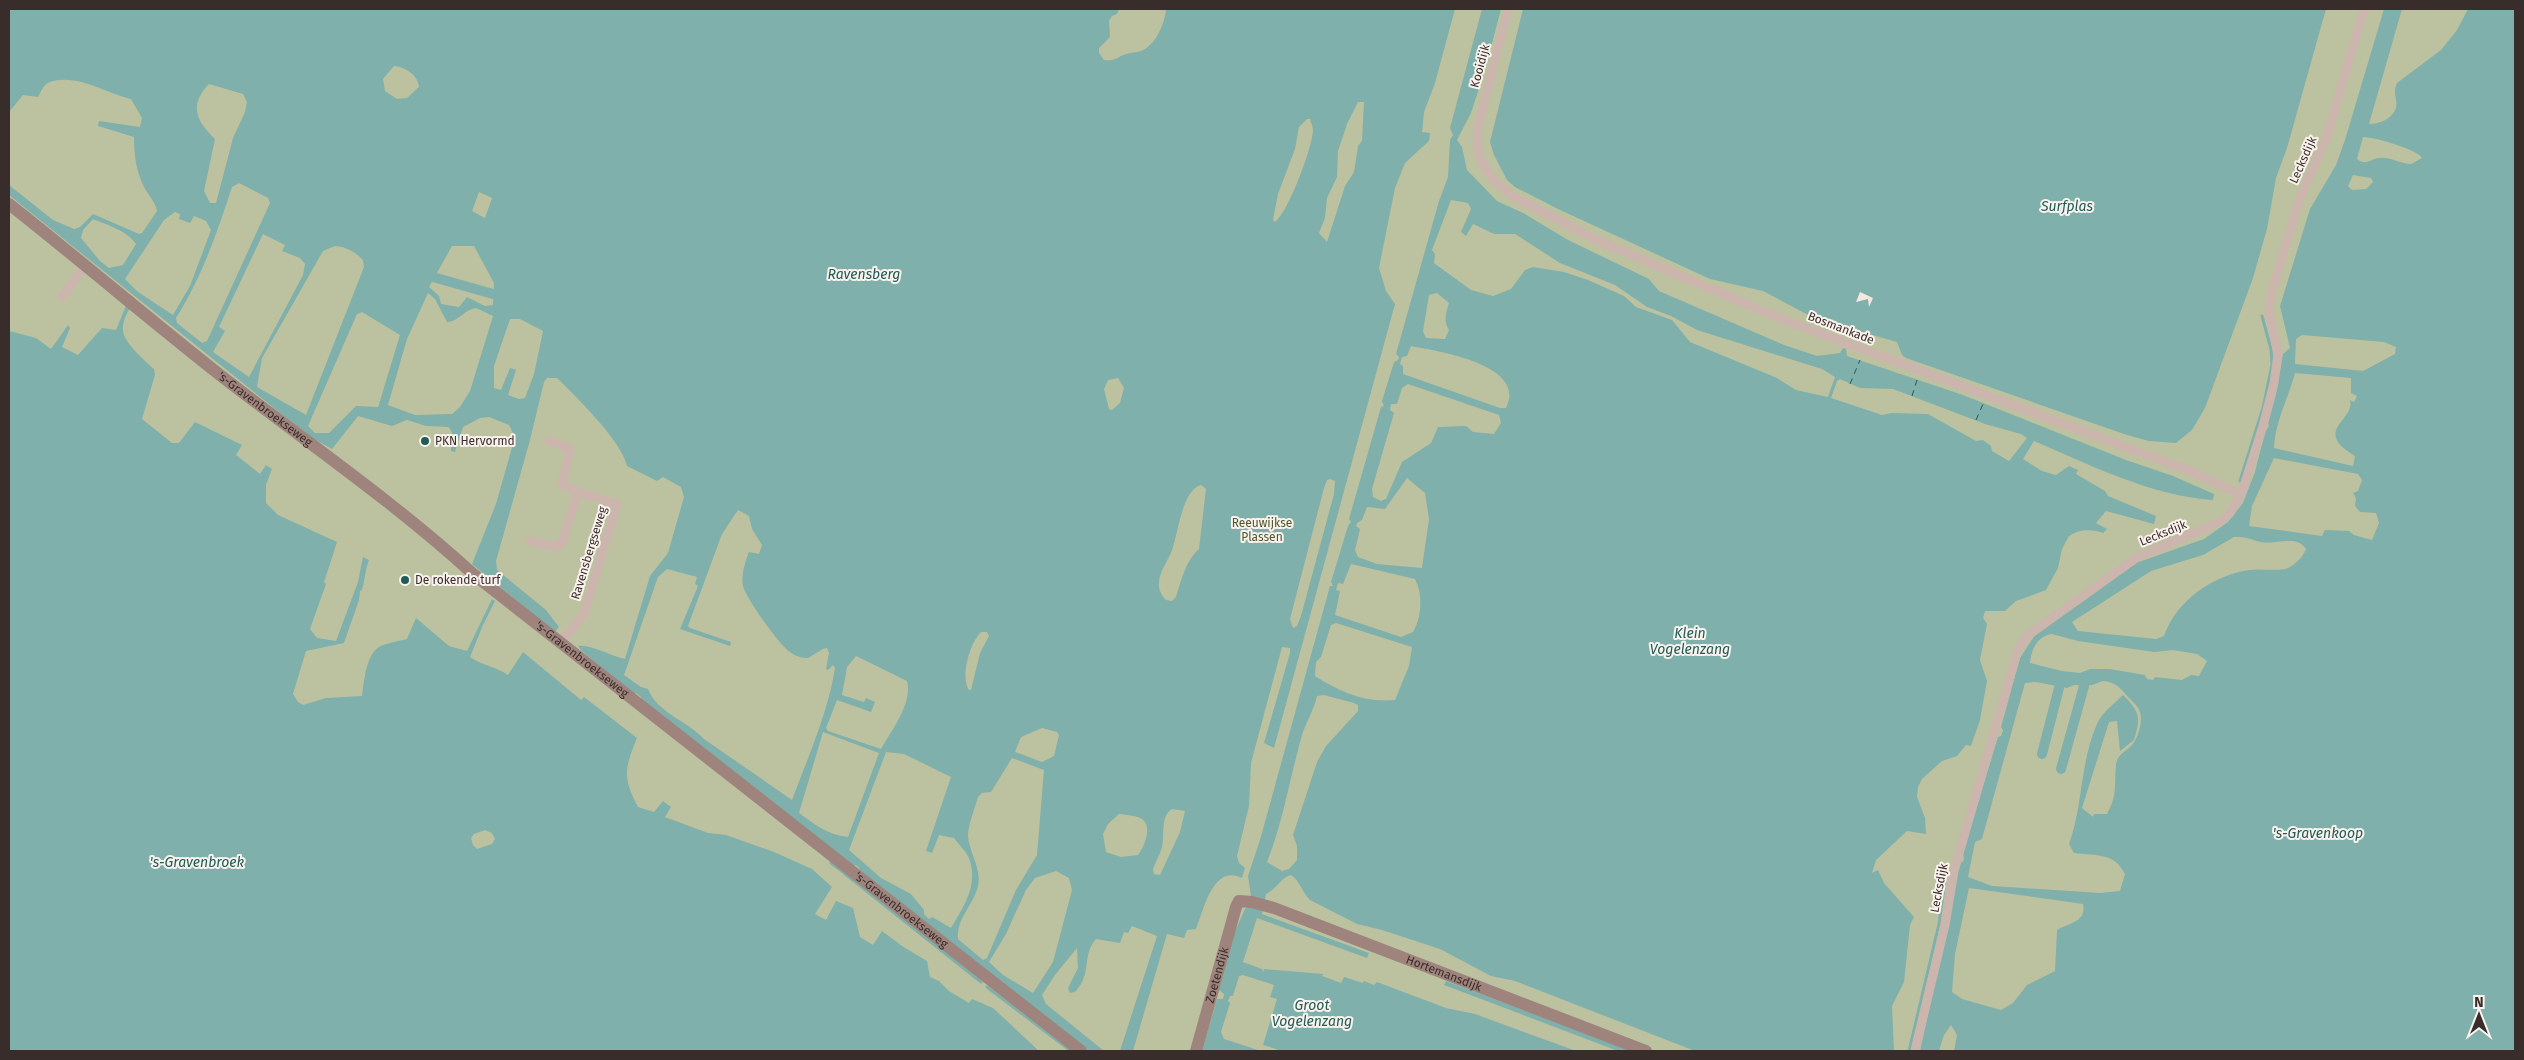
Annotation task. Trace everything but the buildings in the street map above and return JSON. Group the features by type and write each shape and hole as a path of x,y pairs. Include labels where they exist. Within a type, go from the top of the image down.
{"street":[{"name":"Kooidijk","path":"1477,130 1508,9"},
{"name":"Lecksdijk","path":"1915,1051 1954,871 2018,649 2027,636 2136,558 2221,521 2230,513 2241,495 2263,426 2278,362 2278,346 2269,312 2271,294 2299,200 2326,139 2364,9"},
{"name":"Bosmankade","path":"1477,130 1478,151 1495,182 1514,197 1599,241 1810,330 2193,472 2241,495"},
{"name":"'s-Gravenbroekseweg","path":"9,204 220,374 368,485 422,528 472,573 1081,1051"},
{"path":"62,297 85,266"},
{"name":"Ravensbergseweg","path":"549,441 570,449 562,484 578,492 617,504 584,614 561,642"},
{"path":"530,541 557,547 562,542 578,492"},
{"name":"Zoetendijk","path":"1196,1051 1250,902"},
{"name":"Hortemansdijk","path":"1250,902 1646,1051"}],"green space":[{"name":"Reeuwijkse Plassen","path":"9,9 2515,9 2515,1051 9,1051"}],"water":[{"name":"Ravensberg","path":"9,9 1119,9 1117,14 1112,16 1109,21 1110,37 1099,48 1099,53 1104,60 1113,60 1149,46 1160,31 1166,9 1455,9 1435,83 1424,112 1422,132 1430,133 1429,141 1405,163 1395,188 1379,268 1386,291 1395,304 1274,748 1264,743 1290,653 1290,648 1282,647 1251,763 1249,806 1237,856 1239,863 1245,868 1242,878 1232,875 1224,877 1217,883 1206,900 1196,929 1187,930 1184,938 1167,934 1133,1051 1120,1051 1157,936 1132,926 1128,933 1124,932 1120,943 1096,939 1089,952 1084,978 1075,992 1070,993 1068,988 1078,968 1077,948 1055,975 1042,995 1046,1004 1104,1051 1089,1051 860,873 860,869 856,865 852,866 641,701 641,697 636,693 633,695 582,651 578,646 595,648 625,659 650,576 668,553 684,497 681,487 663,477 657,481 627,466 616,444 607,432 557,378 547,378 544,382 530,440 496,561 497,570 546,610 559,627 555,632 472,564 496,504 515,437 509,425 489,417 480,418 463,427 455,452 451,451 452,433 449,427 426,426 407,420 392,426 358,416 332,449 314,439 9,195 9,185 53,220 74,229 80,227 93,214 139,234 142,233 157,211 137,169 134,137 98,126 99,121 140,127 142,118 131,99 80,82 60,80 46,84 38,97 23,95 9,112","holes":["394,66 414,75 419,87 407,98 397,99 385,91 383,79","209,84 243,94 247,102 245,112 233,138 216,203 210,203 204,191 215,139 204,126 197,113 199,99","1358,102 1364,102 1362,141 1358,146 1354,172 1345,186 1327,242 1319,233 1325,218 1327,198 1337,177 1338,151 1347,124","1307,119 1310,119 1313,131 1312,139 1304,165 1286,206 1275,222 1273,220 1278,194 1295,149 1299,127","239,183 268,198 270,203 207,341 202,343 177,323 176,318 194,287 215,238 232,187","479,192 492,198 485,218 472,211","175,212 180,214 179,219 190,223 194,216 206,221 211,230 190,286 173,315 138,292 125,279 164,220","93,219 123,232 136,244 123,265 109,268 100,261 81,238 83,230","263,234 285,245 282,251 300,258 305,264 303,275 249,377 213,352 225,331 219,327","335,246 347,249 357,255 363,260 364,267 306,415 257,387 262,358 323,251","452,246 474,246 494,283 493,305 485,306 467,297 459,307 441,304 439,296 429,287","428,293 435,299 447,322 455,320 476,308 493,316 470,391 460,407 452,414 415,415 388,405 407,339","362,312 400,335 378,407 356,406 329,433 315,433 308,426 357,314","510,319 520,319 543,331 534,374 525,398 519,399 508,395 516,370 510,368 501,390 494,388 494,366","1118,378 1124,388 1120,403 1112,410 1109,409 1104,389 1108,380","1330,479 1335,481 1334,494 1301,616 1297,626 1293,628 1290,619 1324,488 1327,480","1201,485 1206,489 1199,549 1187,565 1176,597 1172,601 1166,600 1162,594 1159,588 1159,579 1172,550 1189,495","738,510 749,516 752,529 762,545 759,554 749,552 743,577 745,592 756,610 785,648 794,655 808,658 827,648 829,653 826,669 828,670 833,665 835,668 823,718 792,800 665,711 652,697 648,689 641,687 624,675 658,577 667,569 697,577 695,584 698,586 680,629 730,646 731,642 688,626 722,534","981,632 987,632 989,636 980,653 971,690 969,690 966,684 968,660 977,637","856,656 907,681 908,690 904,707 881,749 828,731 826,728 837,700 871,712 875,702 866,698 864,702 842,695 847,667","1042,728 1057,732 1059,735 1054,756 1042,762 1015,752 1021,737","823,732 879,753 848,837 828,831 799,813","886,752 904,754 951,777 926,851 932,853 939,835 954,838 969,858 972,870 971,888 951,928 932,917 929,919 924,914 924,910 911,894 881,878 849,850","1012,758 1044,770 1037,855 1016,890 987,958 983,960 958,939 962,918 976,893 979,879 968,834 978,797 982,793 991,792","1172,809 1185,811 1180,832 1160,875 1154,874 1153,869 1163,842 1164,821 1168,812","1119,814 1131,815 1142,819 1147,827 1143,847 1138,855 1121,857 1106,852 1103,834 1108,824","1056,871 1069,878 1072,890 1053,962 1033,993 1003,975 989,962 1006,934 1026,890 1035,878"]},
{"name":"Klein Vogelenzang","path":"1482,9 1501,9 1485,70 1471,113 1457,140 1462,147 1467,170 1497,201 1523,213 1568,240 1649,279 1659,291 1784,345 1817,356 1840,353 1843,348 1846,349 1847,356 1963,395 2126,460 2173,476 2214,494 2213,500 2190,497 2144,486 2034,441 2023,459 2042,471 2056,475 2069,466 2078,470 2076,474 2105,491 2108,496 2156,516 2154,524 2106,511 2096,523 2107,529 2103,533 2086,530 2069,536 2062,549 2058,568 2046,590 2016,601 2005,611 1985,611 1983,618 1987,624 1980,660 1987,681 1980,720 1971,746 1966,745 1957,756 1942,761 1922,779 1918,787 1917,797 1925,818 1926,834 1907,831 1876,860 1872,873 1878,870 1884,883 1914,917 1910,925 1904,982 1892,1006 1894,1051 1695,1051 1515,981 1491,976 1440,949 1357,924 1310,900 1297,880 1291,875 1266,894 1262,914 1369,953 1367,958 1257,918 1243,962 1262,969 1263,972 1264,969 1323,974 1322,976 1341,983 1344,977 1374,985 1377,982 1446,1008 1475,1014 1576,1051 1282,1051 1263,1045 1277,999 1270,997 1274,985 1243,975 1239,976 1233,996 1230,996 1228,1001 1230,1003 1221,1032 1224,1039 1261,1051 1202,1051 1217,999 1223,999 1224,994 1219,990 1235,931 1251,896 1248,876 1260,840 1330,586 1333,586 1331,582 1348,526 1351,522 1349,519 1381,407 1384,406 1382,401 1394,362 1399,357 1396,354 1439,201 1448,177 1450,140 1453,135 1450,128","holes":["1451,200 1468,203 1471,209 1461,232 1466,236 1473,224 1494,234 1515,234 1560,263 1615,285 1647,307 1671,316 1697,330 1822,369 1835,377 1828,397 1796,390 1777,378 1690,342 1672,320 1636,307 1624,296 1588,280 1564,272 1533,267 1525,270 1511,289 1493,296 1471,290 1434,263 1435,254 1432,250","1437,293 1449,303 1446,314 1449,330 1445,339 1426,338 1423,331 1429,295","1411,346 1458,356 1476,362 1492,370 1504,380 1509,393 1506,408 1500,408 1403,374 1403,366 1400,364 1402,357 1407,356","1840,379 1860,388 1893,389 1985,424 2021,434 2027,438 2009,461 1992,451 1991,446 1983,440 1976,441 1928,414 1892,413 1882,415 1831,398 1837,381","1408,384 1499,415 1501,423 1494,434 1473,432 1466,426 1438,427 1431,443 1402,462 1386,499 1381,501 1373,497 1372,489 1394,413 1390,410 1391,404 1397,404 1402,388","1407,478 1425,493 1429,519 1422,568 1377,564 1358,557 1355,550 1360,529 1356,526 1362,520 1367,507 1385,509","1351,564 1415,579 1420,598 1420,613 1413,632 1401,637 1335,615 1340,591 1336,590 1338,583 1343,584","1336,623 1412,647 1409,666 1395,700 1363,698 1334,687 1315,676 1316,662 1321,657 1331,625","1324,695 1354,703 1358,705 1358,711 1326,746 1317,762 1293,835 1297,846 1297,860 1289,869 1282,871 1267,862 1282,815 1302,735 1317,696"]},
{"name":"Surfplas","path":"1523,9 2326,9 2287,148 2276,178 2267,229 2253,278 2205,408 2192,430 2176,443 2149,441 2127,435 1906,358 1902,355 1897,342 1862,332 1856,328 1843,330 1831,327 1763,291 1710,279 1558,209 1515,187 1507,180 1494,155 1490,142"},
{"name":"'s-Gravenkoop","path":"2384,9 2402,9 2369,124 2381,122 2392,115 2396,108 2395,90 2397,83 2441,50 2457,30 2468,9 2515,9 2515,1051 1954,1051 1957,1035 1951,1025 1944,1035 1939,1051 1920,1051 1960,864 1964,860 1963,852 1998,737 2001,736 2003,730 2001,727 2020,658 2035,635 2136,563 2204,539 2228,522 2243,503 2255,472 2265,432 2269,426 2268,423 2276,394 2283,354 2290,348 2280,306 2310,209 2336,165","holes":["2363,137 2404,147 2422,158 2411,164 2383,158 2366,162 2357,159","2353,175 2371,178 2373,182 2366,189 2352,190 2348,186","2302,335 2384,342 2396,347 2395,354 2363,371 2295,364 2296,339","2295,373 2351,378 2351,393 2357,396 2354,402 2350,400 2347,414 2338,426 2336,439 2342,447 2355,456 2353,466 2274,448 2282,411","2274,458 2358,474 2362,480 2358,491 2353,493 2356,498 2355,506 2360,512 2376,513 2379,523 2372,540 2354,535 2349,531 2325,530 2322,536 2249,526 2252,506","2234,537 2266,543 2291,541 2297,542 2306,549 2299,560 2288,568 2279,570 2249,570 2235,573 2209,584 2187,601 2170,623 2164,636 2156,639 2078,631 2072,622 2151,571 2203,555","2052,634 2078,641 2154,652 2173,650 2197,654 2207,661 2199,676 2191,675 2182,680 2155,677 2153,680 2147,679 2145,675 2110,669 2090,669 2080,673 2062,671 2030,663 2033,649 2042,638","2103,681 2111,683 2123,691 2140,712 2140,725 2136,738 2117,761 2115,790 2107,814 2094,814 2093,817 2082,808 2109,722 2117,721 2120,751 2134,740 2138,726 2136,711 2123,695 2099,720 2087,753 2077,815 2069,844 2074,853 2104,856 2110,858 2121,867 2125,874 2120,891 2100,893 1992,886 1968,877 1975,842 1982,839 2025,683 2036,682 2067,688 2074,685 2092,685","1969,888 2083,904 2084,910 2080,918 2057,930 2055,971 2027,985 2013,1003 2001,1010 1962,999 1952,992 1955,954"]},
{"name":"'s-Gravenbroek","path":"127,303 130,307 123,324 124,335 135,351 154,369 155,375 142,419 172,443 179,443 195,422 242,445 236,455 260,474 266,465 272,469 266,485 266,503 278,515 337,542 324,582 326,584 310,629 317,638 336,641 358,582 363,557 369,560 359,600 344,643 306,651 293,694 298,702 303,705 326,698 362,696 366,669 371,656 379,647 407,639 416,618 449,646 467,651 492,599 495,601 470,657 508,675 523,652 581,700 584,697 637,738 628,765 627,780 638,807 654,812 663,801 671,807 665,817 708,833 726,835 774,852 812,869 832,887 815,914 826,920 836,901 853,908 860,937 873,945 882,931 927,961 930,977 939,981 949,991 969,1003 972,999 993,1008 1039,1051 9,1051 9,331 36,338 51,349 68,325 70,328 62,347 78,355 102,328 116,330","holes":["485,830 492,833 495,839 492,844 477,849 473,845 471,838 474,834"]},
{"path":"1446,981 1633,1051 1618,1051 1444,985"}],"pier":[{"path":"1860,292 1873,298 1869,307 1868,299 1856,302"}],"waterway":[{"path":"433,277 493,294"},
{"path":"2240,481 2263,408 2272,365 2271,349 2262,316"},
{"path":"2061,769 2084,686"},
{"path":"2042,754 2059,688"},
{"path":"831,863 843,872"},
{"path":"844,873 981,982"},
{"path":"1909,1051 1939,924 1946,873"},
{"path":"987,987 1071,1051"}],"ferry route":[{"path":"1850,384 1860,360"},
{"path":"1912,396 1917,380"},
{"path":"1976,420 1983,404"}],"place":[{"name":"PKN Hervormd","path":"425,441"},
{"name":"De rokende turf","path":"405,580"}],"water label":[{"name":"Groot Vogelenzang","path":"1312,1014"}]}
